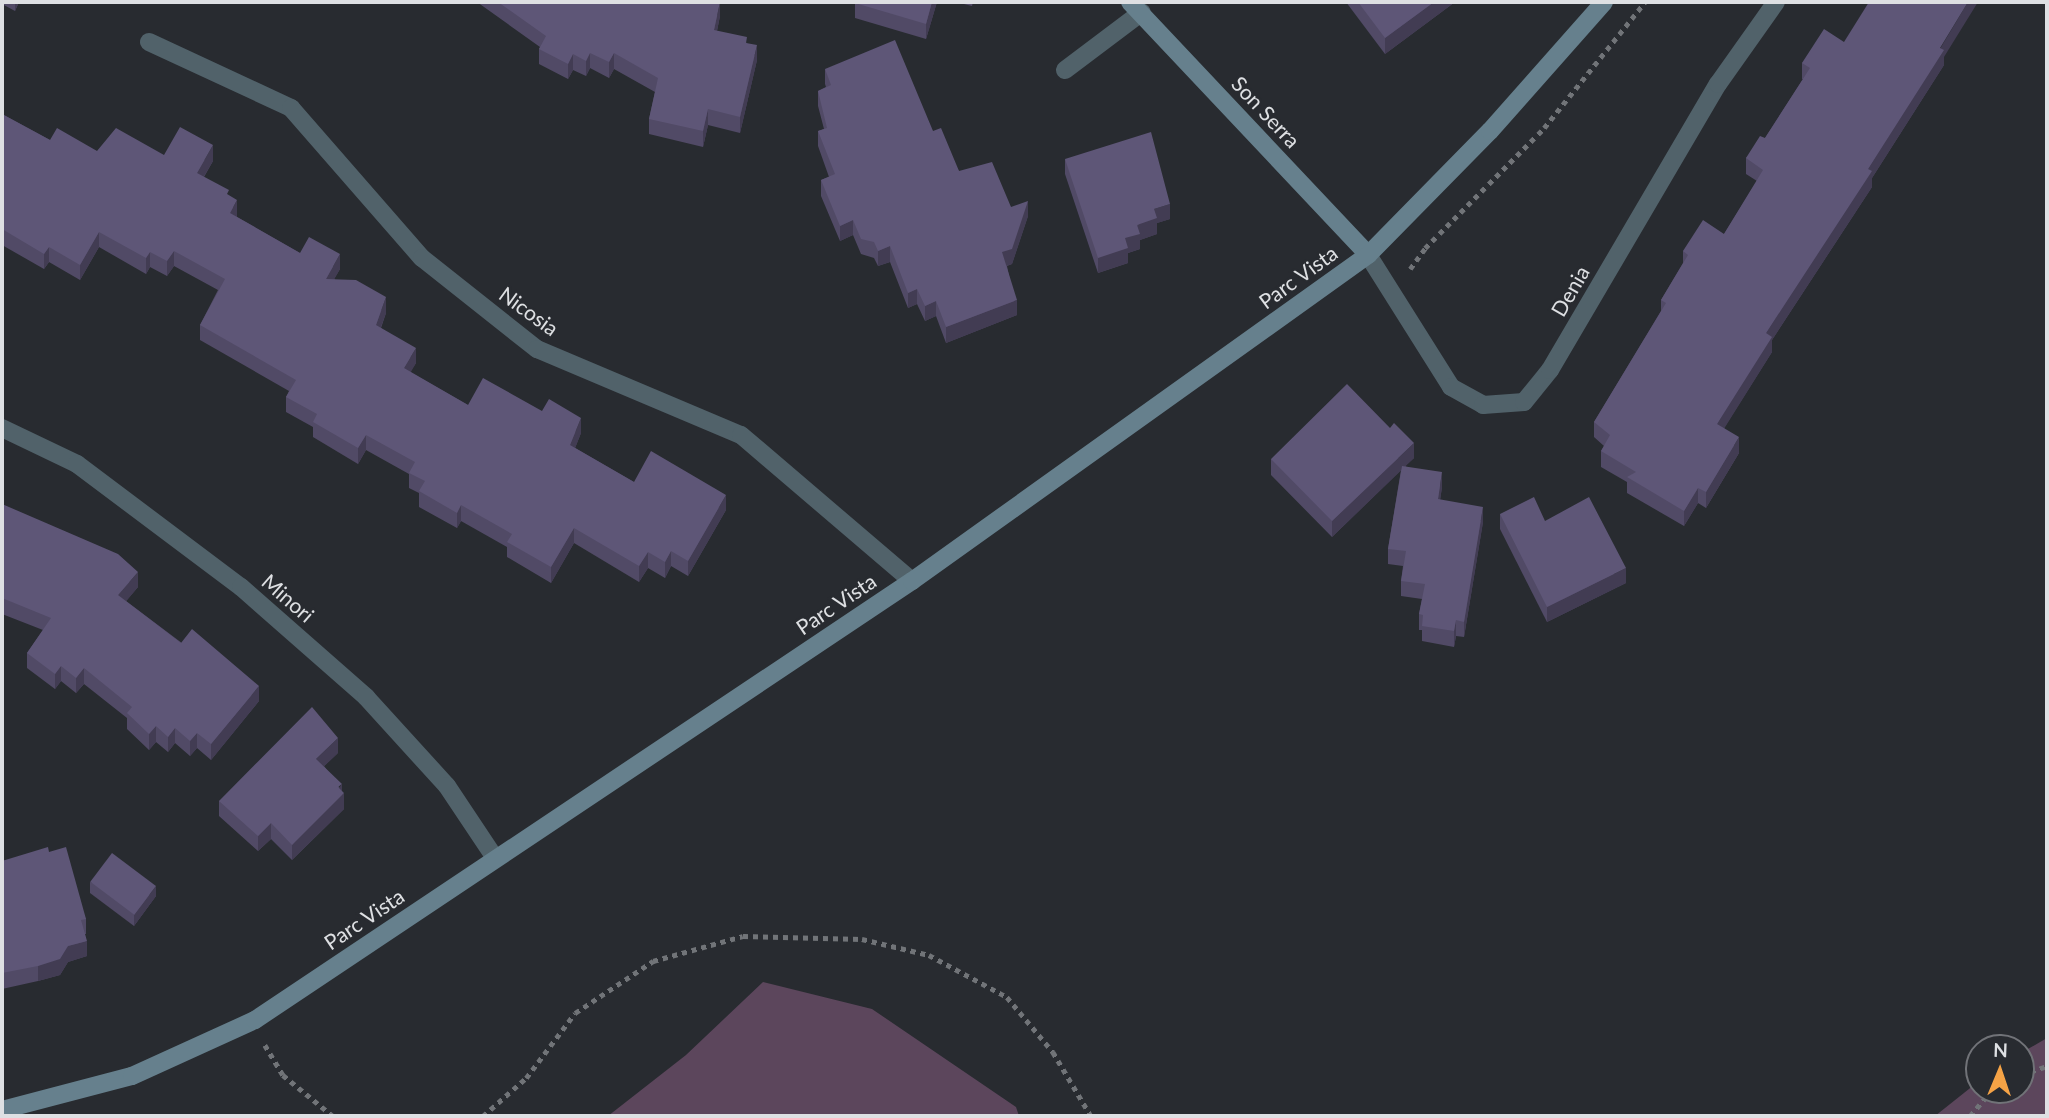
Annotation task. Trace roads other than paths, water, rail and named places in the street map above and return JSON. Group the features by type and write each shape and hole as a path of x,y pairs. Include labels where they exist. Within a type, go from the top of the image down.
{"street":[{"name":"Parc Vista","path":"2,1110 132,1076 255,1020 912,581 1368,255 1490,131 1604,2"},
{"name":"Denia","path":"1368,255 1451,387 1483,405 1524,402 1550,370 1718,84 1776,2"},
{"name":"Son Serra","path":"1136,7 1368,255"},
{"path":"1065,70 1136,7"},
{"name":"Nicosia","path":"149,42 291,108 422,258 537,349 741,435 912,581"},
{"name":"Minori","path":"2,428 77,464 241,587 366,697 447,786 495,858"}]}
